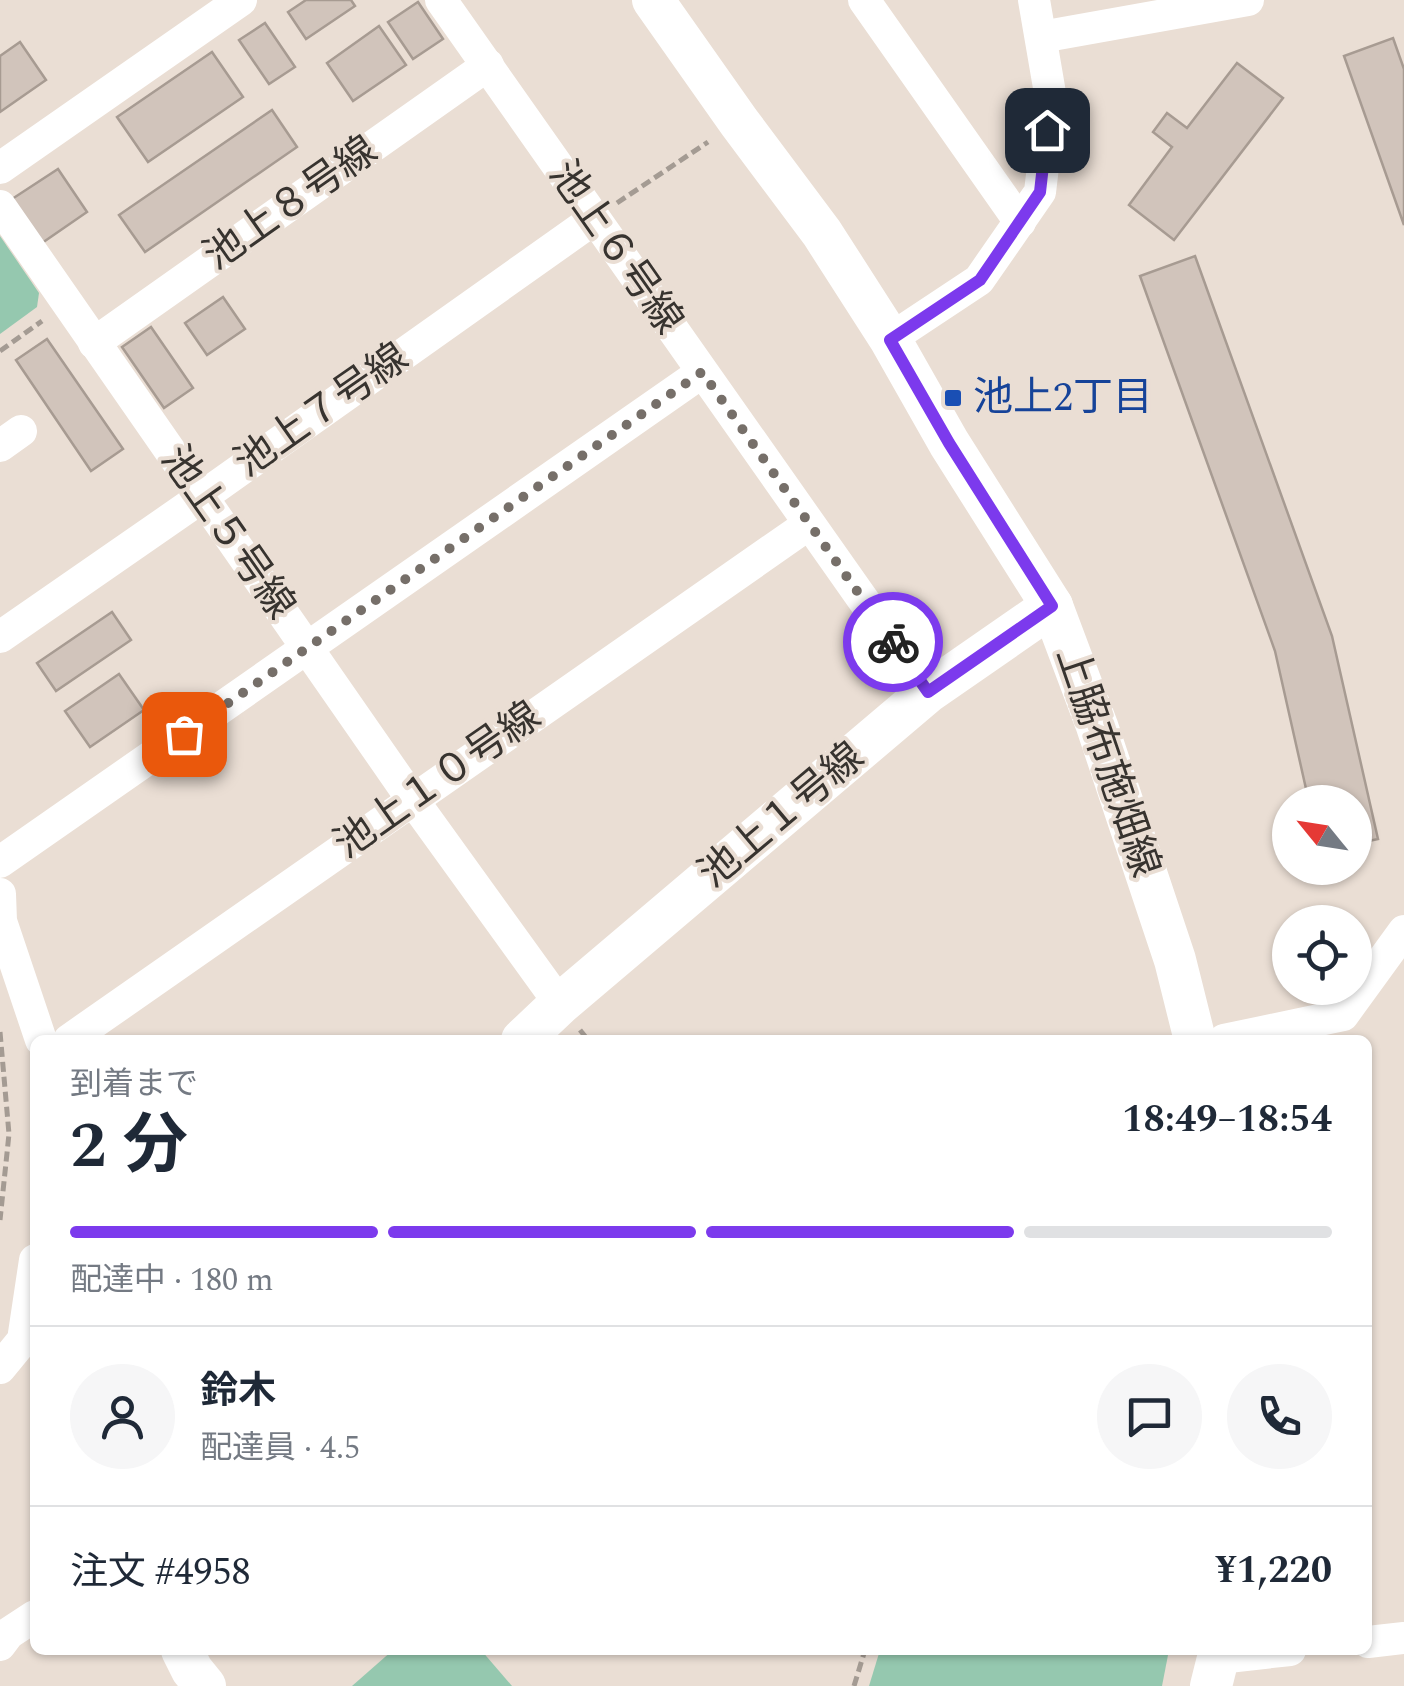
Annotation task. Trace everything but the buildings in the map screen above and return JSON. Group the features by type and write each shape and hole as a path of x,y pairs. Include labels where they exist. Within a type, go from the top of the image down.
{"street":[{"path":"0,168 241,0"},
{"name":"池上６号線","path":"441,0 928,692"},
{"name":"上脇布施畑線","path":"653,0 738,122 822,232 1052,606 1176,960 1194,1035"},
{"path":"864,0 1020,222"},
{"path":"890,340 980,280 1040,192 1051,100 1034,0"},
{"path":"1040,37 1180,6 1248,0"},
{"name":"池上８号線","path":"94,344 488,65"},
{"name":"池上５号線","path":"0,206 412,799 560,1004"},
{"name":"池上７号線","path":"0,636 594,219"},
{"path":"0,862 702,372"},
{"name":"池上１０号線","path":"76,1035 809,524"},
{"name":"池上１号線","path":"527,1035 928,692 1052,606"},
{"path":"0,894 1,922 38,1035"},
{"path":"1248,1035 1343,1015 1404,931"},
{"path":"0,1368 23,1340 30,1293"},
{"path":"0,1645 9,1633 30,1619"},
{"path":"1372,1642 1404,1638"},
{"path":"184,1655 206,1686"},
{"path":"1217,1665 1266,1655"}],"path":[{"path":"594,219 738,122"},
{"path":"0,351 67,304"},
{"path":"0,1032 9,1134 0,1220"},
{"path":"854,1686 863,1655"}],"green space":[{"path":"0,236 39,293 37,307 0,334"},
{"path":"387,1655 485,1655 512,1686 352,1686"},
{"path":"878,1655 1168,1655 1162,1686 869,1686"}],"way so far":[{"path":"184,734 702,372 893,642"}],"place":[{"name":"池上2丁目","path":"953,398"}],"route":[{"path":"893,642 928,692 1052,606 949,443 890,340 980,280 1040,192 1047,130"}]}
